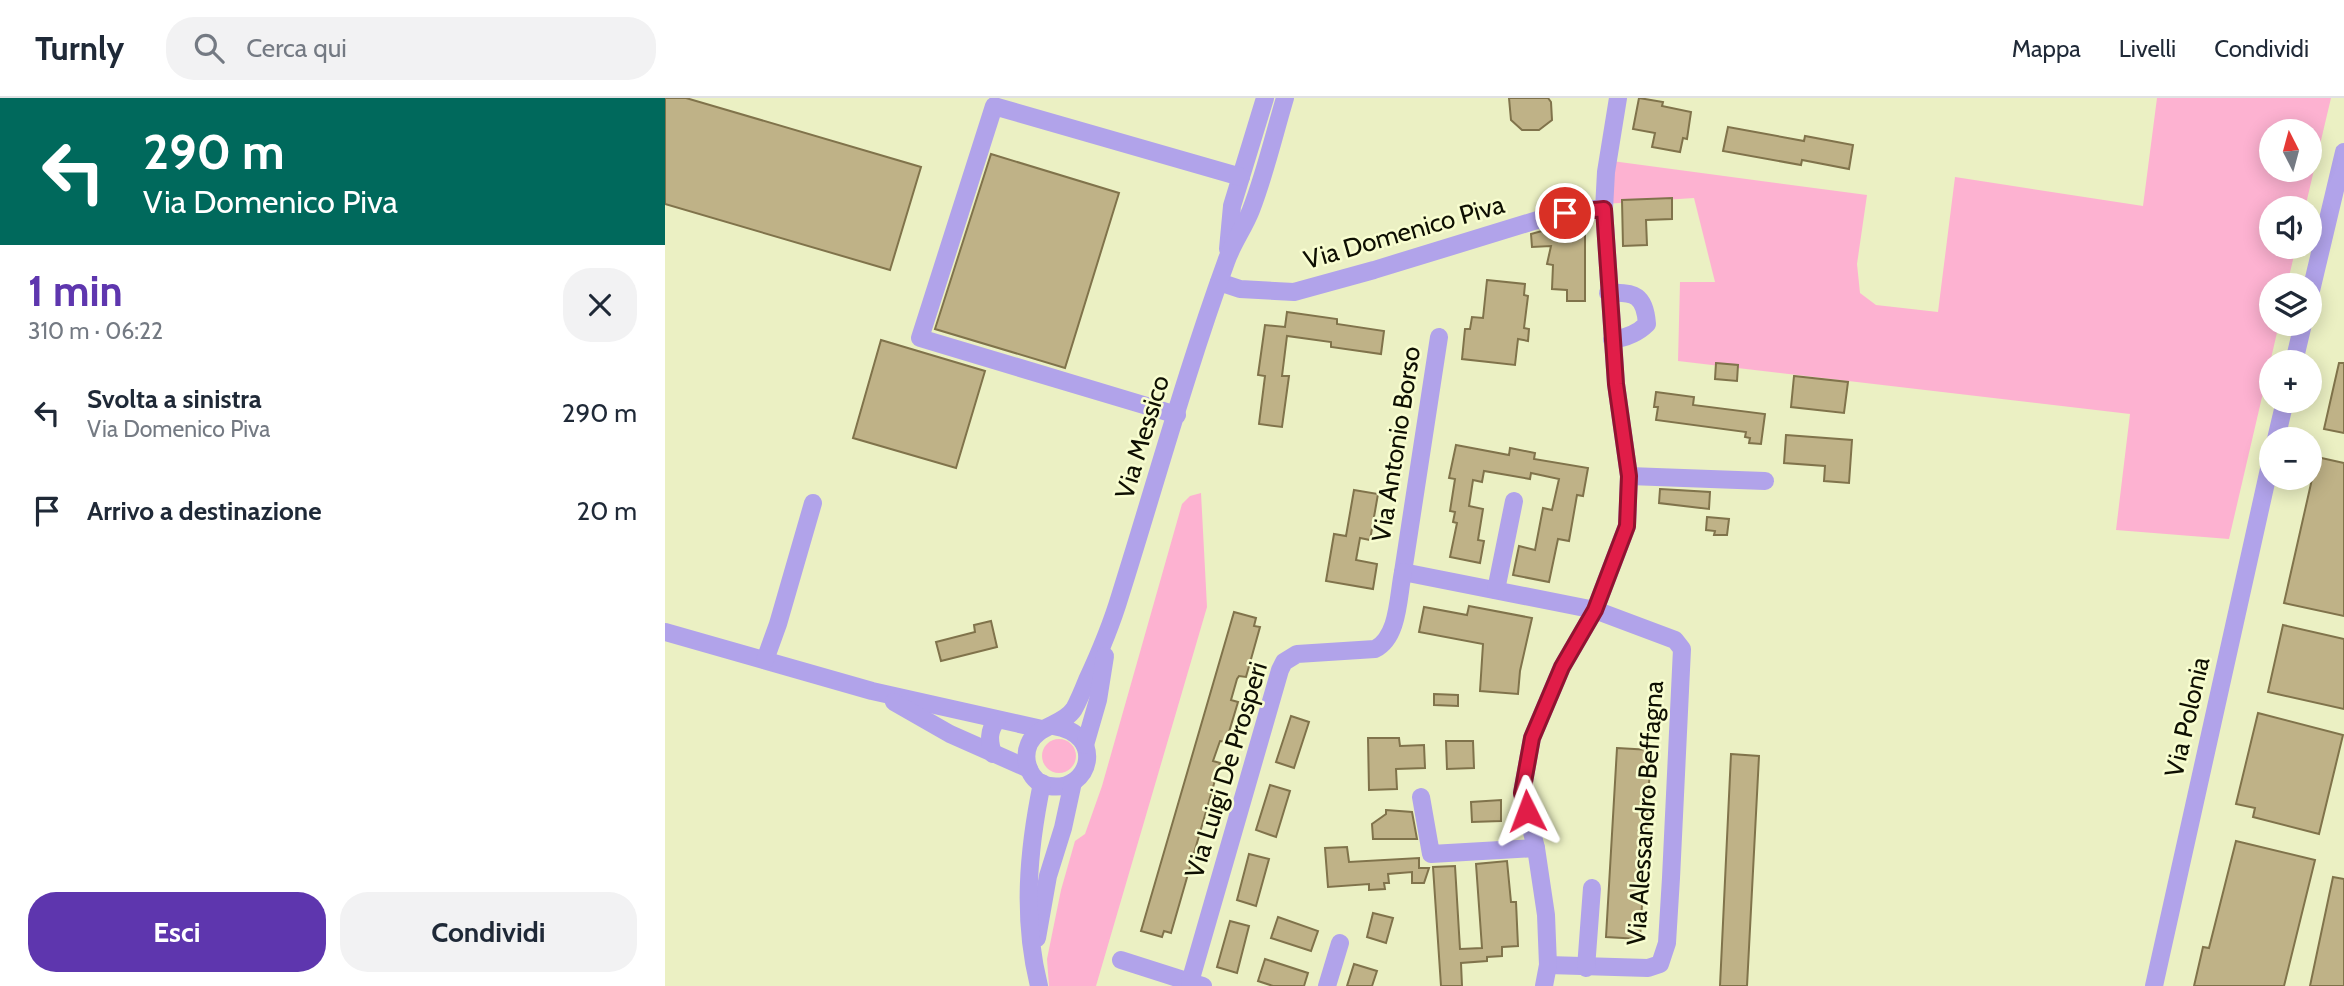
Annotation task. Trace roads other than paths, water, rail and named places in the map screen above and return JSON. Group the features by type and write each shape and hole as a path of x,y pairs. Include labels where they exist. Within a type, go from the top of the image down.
{"street":[{"name":"Via Messico","path":"1227,259 1231,206 1265,98"},
{"name":"Via Messico","path":"1028,769 1026,756 1032,738 1073,711 1109,631 1219,282 1251,210 1285,98"},
{"path":"1544,986 1548,965 1546,915 1536,848 1522,793 1532,738 1562,667 1595,610 1627,526 1629,476 1616,384 1604,209 1606,172 1618,98"},
{"path":"1177,415 920,338 994,106 1241,177"},
{"path":"2315,273 2344,152"},
{"name":"Via Domenico Piva","path":"1219,282 1240,289 1294,292 1464,244 1547,217 1604,209"},
{"path":"1608,293 1622,292 1632,295 1642,300 1646,311 1647,324 1641,330 1612,340"},
{"name":"Via Antonio Borso","path":"1439,337 1402,572 1595,610"},
{"path":"1629,476 1765,481"},
{"name":"Via Polonia","path":"2154,986 2264,490"},
{"path":"1496,590 1514,501"},
{"path":"765,660 813,503"},
{"name":"Via Luigi De Prosperi","path":"1121,960 1197,984 1280,670 1290,657 1297,654 1375,649 1383,644 1392,629 1402,572"},
{"name":"Via Alessandro Beffagna","path":"1548,965 1648,968 1660,964 1667,943 1682,649 1675,640 1595,610"},
{"name":"Via Messico","path":"1033,962 1048,876 1063,828 1073,782 1081,775 1086,764 1085,745 1098,700 1109,631"},
{"path":"665,632 872,691 997,720 1048,728 1068,728 1077,734 1085,745"},
{"path":"872,691 993,754 1028,769 1042,783 1062,786 1073,782"},
{"path":"993,754 989,742 991,727 997,720"},
{"name":"Via Messico","path":"1039,986 1033,962 1028,876 1034,820 1042,783"},
{"path":"1421,797 1431,855 1536,848"},
{"path":"1586,968 1592,888"},
{"path":"1327,986 1341,943"}]}
